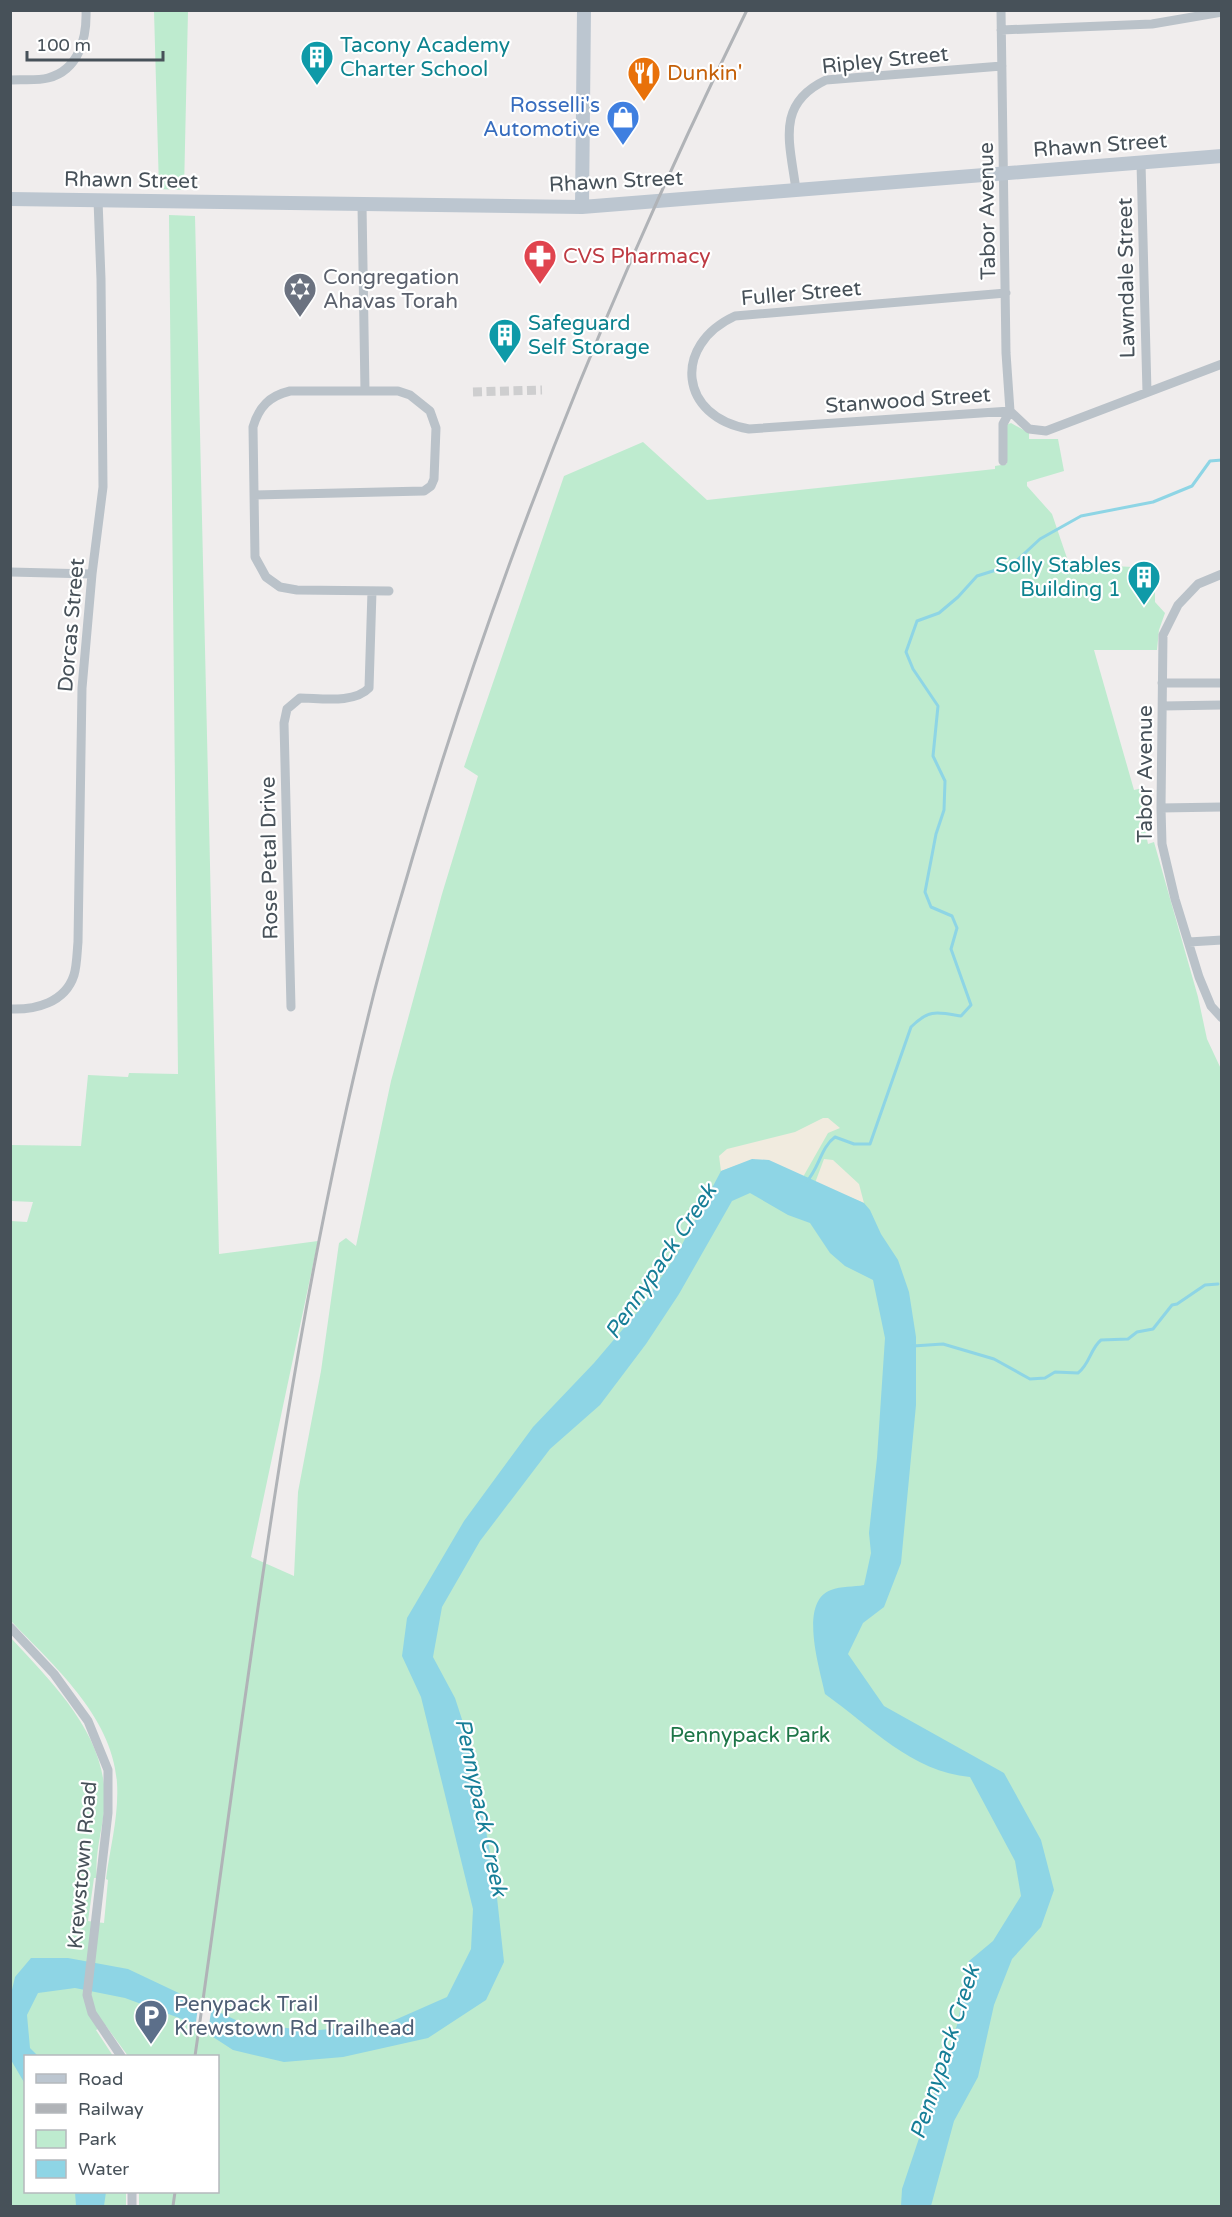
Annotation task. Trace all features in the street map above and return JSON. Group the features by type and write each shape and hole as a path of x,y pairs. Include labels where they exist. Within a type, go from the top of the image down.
{"main road":[{"path":"582,207 584,10"},
{"name":"Rhawn Street","path":"10,198 582,207 1221,156"}],"street":[{"path":"10,80 48,78 67,69 81,49 86,30 86,10"},
{"name":"Tabor Avenue","path":"1001,10 1010,411 1003,424 1003,461"},
{"path":"1001,30 1152,24 1221,12"},
{"name":"Ripley Street","path":"796,190 790,122 795,104 807,89 826,80 1002,66"},
{"name":"Lawndale Street","path":"1141,163 1147,392"},
{"name":"Dorcas Street","path":"10,1009 29,1009 52,1001 64,992 74,976 78,942 82,688 92,574 103,487 98,200"},
{"path":"362,205 365,391"},
{"name":"Fuller Street","path":"722,422 702,405 695,391 694,359 701,341 713,328 735,316 1006,293"},
{"name":"Stanwood Street","path":"722,422 749,429 1010,411 1029,429 1046,431 1221,364"},
{"path":"254,495 414,493 431,486 436,428 430,411 416,398 398,391 290,391 279,394 264,405 257,414 253,427 254,495 255,557 260,568 280,587 389,591"},
{"path":"10,572 92,574"},
{"name":"Tabor Avenue","path":"1221,574 1200,583 1178,605 1164,635 1161,808 1162,844 1199,977 1211,1006 1221,1018"},
{"name":"Rose Petal Drive","path":"291,1007 284,723 287,709 300,698 353,697 363,694 369,688 372,591"},
{"path":"1162,684 1221,683"},
{"path":"1163,706 1221,705"},
{"path":"1161,808 1221,807"},
{"path":"1190,942 1221,940"},
{"name":"Krewstown Road","path":"10,1627 54,1674 88,1721 108,1770 110,1784 108,1813 87,1995 94,2017 120,2055"}],"green space":[{"path":"154,11 188,11 184,190 159,189"},
{"name":"Pennypack Park","path":"169,215 195,216 219,1254 318,1241 251,1557 294,1576 298,1492 321,1371 339,1243 346,1238 356,1246 391,1081 442,894 478,776 464,767 564,476 643,442 707,500 995,469 995,466 1007,464 1006,425 1011,423 1029,433 1029,439 1058,439 1064,471 1027,482 1027,486 1052,514 1069,564 1155,568 1155,602 1165,613 1159,630 1157,650 1094,650 1134,790 1143,788 1148,844 1154,842 1198,997 1207,1039 1221,1069 1221,2206 139,2206 139,2193 219,2193 219,2055 127,2055 106,2026 96,2030 112,2055 24,2055 24,2193 126,2193 126,2206 11,2206 11,1638 74,1711 96,1753 103,1776 105,1800 97,1858 97,1878 94,1878 88,1921 104,1923 108,1880 106,1879 115,1819 117,1783 113,1759 105,1736 93,1714 62,1674 11,1621 11,1221 27,1222 33,1202 11,1201 11,1145 81,1146 88,1075 128,1077 129,1073 178,1074"}],"sand":[{"path":"823,1118 828,1118 840,1128 828,1133 803,1177 764,1161 746,1163 721,1171 719,1156 727,1149 795,1132"},
{"path":"824,1159 833,1160 859,1184 864,1203 815,1183"}],"water":[{"path":"752,1159 769,1160 864,1203 898,1260 909,1292 916,1337 916,1405 901,1563 884,1607 863,1623 848,1654 884,1706 1004,1773 1041,1840 1054,1890 1041,1927 1012,1959 994,2005 978,2077 954,2121 931,2206 901,2206 902,2189 958,2022 969,1961 993,1941 1021,1896 1015,1861 970,1777 949,1773 910,1757 825,1694 814,1637 815,1608 821,1597 831,1590 864,1585 871,1553 869,1533 877,1458 885,1338 873,1280 845,1266 830,1253 810,1223 788,1215 750,1193 732,1201 679,1294 646,1344 600,1405 550,1449 480,1541 442,1607 433,1657 455,1698 470,1744 495,1879 504,1962 486,2000 428,2038 343,2057 284,2062 233,2050 190,2022 125,1998 75,1988 38,1993 27,2015 30,2048 37,2055 24,2055 24,2082 11,2060 11,1994 15,1977 31,1958 68,1958 128,1969 240,2022 310,2031 388,2023 447,1997 471,1949 473,1909 421,1697 402,1656 407,1618 464,1521 533,1427 594,1363 640,1309 677,1254 721,1171"},
{"path":"75,2193 106,2193 104,2206 76,2206"}],"pier":[{"path":"199,2000 212,2006 207,2037 195,2029"}],"waterway":[{"path":"807,1181 826,1146 835,1137 854,1144 870,1144 911,1027 923,1017 934,1013 961,1016 971,1005 951,949 957,928 952,916 931,907 925,892 936,834 944,810 945,781 933,756 938,706 913,669 906,652 917,621 939,613 977,576 1012,565 1040,539 1081,516 1153,502 1192,486 1210,461 1222,460"},
{"path":"913,1346 943,1344 994,1359 1030,1379 1045,1378 1055,1372 1078,1373 1101,1340 1128,1339 1137,1332 1153,1329 1172,1305 1205,1285 1218,1284"}],"tunnel":[{"path":"473,392 542,390"}],"railway":[{"path":"195,2055 250,1658 291,1394 315,1262 372,1001 447,747 521,532 562,426 650,216 747,10"},
{"path":"173,2206 175,2193"}],"place":[{"name":"Tacony Academy Charter School","path":"317,86"},
{"name":"Dunkin'","path":"644,102"},
{"name":"Rosselli's Automotive","path":"623,146"},
{"name":"CVS Pharmacy","path":"540,285"},
{"name":"Congregation Ahavas Torah","path":"300,318"},
{"name":"Safeguard Self Storage","path":"505,364"},
{"name":"Solly Stables Building 1","path":"1144,606"},
{"name":"Penypack Trail Krewstown Rd Trailhead","path":"151,2045"}],"water label":[{"name":"Pennypack Creek","path":"660,1261"},
{"name":"Pennypack Creek","path":"482,1807"},
{"name":"Pennypack Creek","path":"944,2052"}]}
